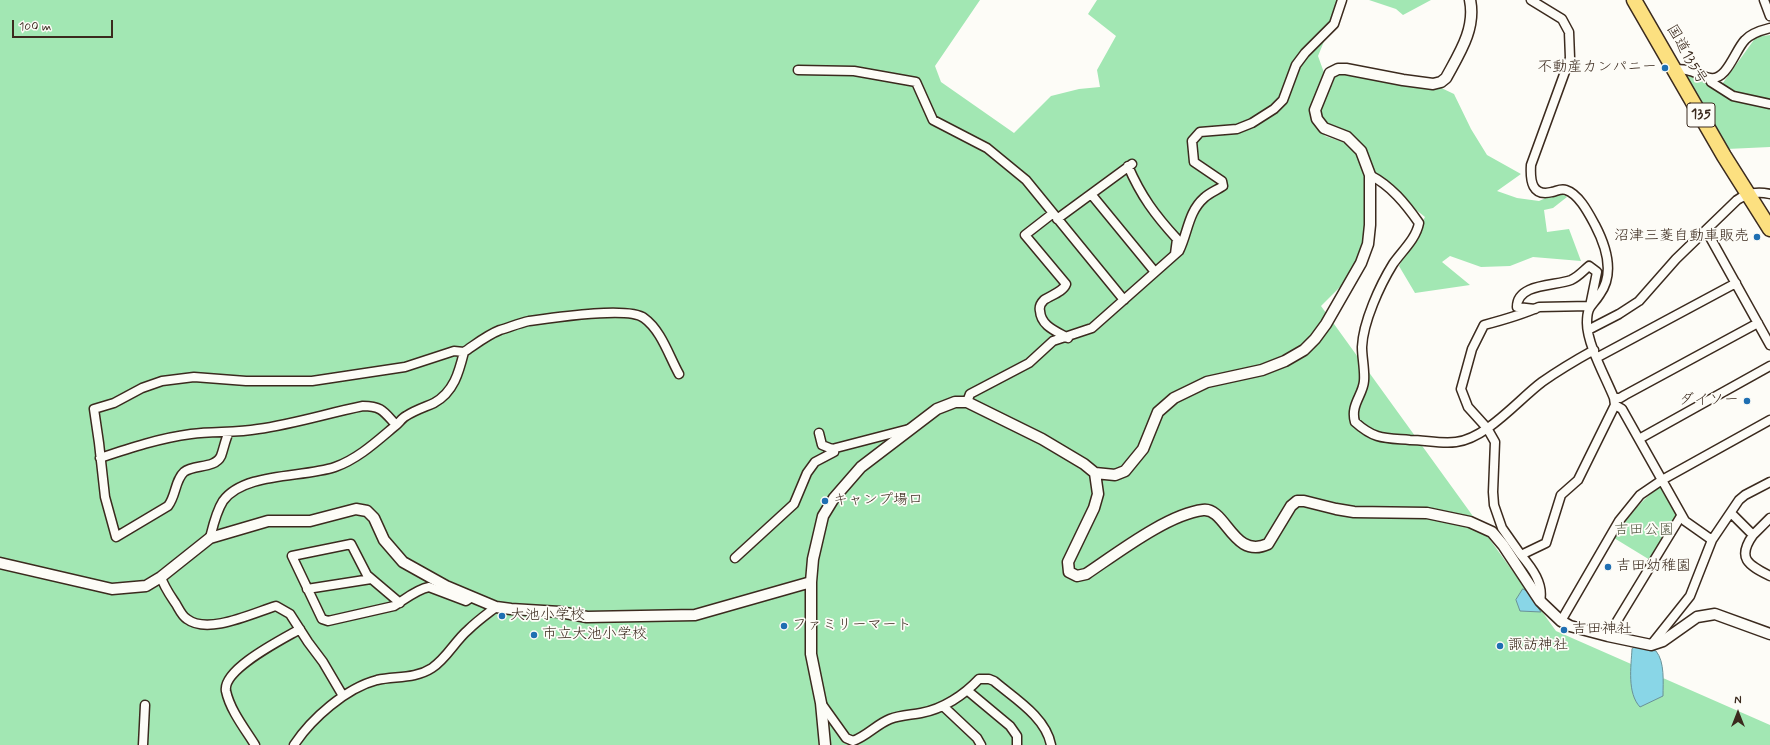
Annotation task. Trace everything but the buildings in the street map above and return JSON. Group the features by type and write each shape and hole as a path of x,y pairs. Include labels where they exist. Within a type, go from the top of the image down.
{"highway":[{"name":"国道135号","path":"1634,0 1724,156 1770,229"}],"street":[{"path":"967,402 970,394 1028,363 1053,342 1068,338 1092,328 1179,251 1184,242 1189,218 1199,203 1204,197 1223,186 1222,181 1194,162 1192,141 1200,132 1237,129 1252,123 1274,109 1283,100 1296,65 1305,53 1334,24 1342,0"},
{"path":"825,745 821,703 811,654 811,582 813,559 823,516 834,498 861,468 910,428 937,409 955,402 967,402 1042,439 1084,464 1095,473 1115,475 1124,471 1144,449 1158,412 1174,398 1207,382 1262,370 1285,361 1304,350 1315,339 1326,324 1361,263 1368,244 1370,225 1370,175 1361,151 1347,137 1324,128 1316,119 1315,110 1330,73 1338,69 1346,68 1404,80 1433,84 1440,82 1446,78 1466,38 1470,26 1470,0"},
{"path":"1531,0 1562,19 1568,32 1570,58 1531,165 1531,180 1536,190 1544,194 1564,189 1574,194 1596,226 1609,265 1608,273 1601,293 1590,306 1539,307 1484,325 1472,349 1460,389 1468,407 1487,428 1495,442 1493,492 1494,505 1502,528 1536,577 1541,595 1540,601"},
{"path":"1764,0 1770,16"},
{"path":"1674,68 1689,70 1709,78 1717,77 1727,70 1737,50 1746,38 1770,28"},
{"path":"798,70 854,71 916,82 933,120 987,148 1026,180 1124,300"},
{"path":"1709,78 1711,82 1733,96 1770,104"},
{"path":"1068,338 1047,326 1040,318 1039,309 1042,302 1064,288 1066,284 1025,235 1092,194 1130,165 1138,188 1159,218 1177,239 1175,255"},
{"path":"1370,175 1383,182 1406,205 1419,222 1418,228 1409,243 1393,265 1365,323 1362,346 1364,382 1355,405 1355,422 1370,433 1381,438 1448,442 1466,439 1487,428 1542,382 1736,283"},
{"path":"1588,330 1630,308 1676,259 1737,200 1748,194 1759,192 1770,194"},
{"path":"1092,194 1155,272"},
{"path":"1706,230 1770,345"},
{"path":"1535,309 1517,307 1517,304 1527,291 1572,280 1589,266 1597,272 1588,312 1588,330 1615,401 1622,409 1681,516 1686,523 1712,540"},
{"path":"210,538 215,518 224,501 236,490 244,485 263,480 310,473 335,467 356,457 406,416 436,402 451,389 464,352 488,336 528,322 600,313 628,313 643,317 653,326 663,341 679,374"},
{"path":"1522,555 1546,543 1561,495 1578,480 1615,401 1758,322"},
{"path":"229,432 224,442 220,457 215,462 185,470 181,476 173,501 168,506 116,537 105,497 94,409 114,403 142,388 162,381 194,377 246,381 312,381 405,367 454,351 464,352"},
{"path":"1639,439 1770,366"},
{"path":"100,458 144,444 192,433 229,432 277,426 363,406 375,406 384,412 396,425"},
{"path":"1561,621 1619,521 1640,496 1662,480 1770,420"},
{"path":"819,433 822,445 832,449 910,428"},
{"path":"735,558 794,504 807,472 815,462 834,452 832,449"},
{"path":"1095,473 1098,494 1094,508 1068,562 1069,572 1077,576 1086,574 1163,524 1204,510 1211,511 1217,515 1240,542 1255,547 1262,546 1268,544 1291,506 1297,501 1304,501 1354,512 1427,513 1470,522 1482,527 1492,532 1503,545 1540,601 1561,621 1570,626 1651,645 1663,641 1697,617 1710,614 1721,616 1770,634"},
{"path":"1651,645 1691,595 1712,540 1731,513 1745,495 1770,482"},
{"path":"0,563 112,589 146,586 161,577 210,538 268,521 310,522 356,509 366,511 374,518 384,540 403,562 446,586 496,606 512,609 560,612 586,617 695,615 811,582"},
{"path":"1731,513 1752,535"},
{"path":"1608,636 1681,516"},
{"path":"1770,518 1752,535 1745,549 1745,558 1749,564 1770,576"},
{"path":"400,603 367,575 351,544 292,556 322,619 328,621 394,606 400,603 424,587 429,587 466,601 472,597"},
{"path":"161,577 163,585 185,618 193,623 202,625 217,624 276,606 290,614 323,662 343,696"},
{"path":"307,589 371,579"},
{"path":"294,745 316,720 343,696 376,680 418,676 433,667 467,630 496,606"},
{"path":"255,745 229,701 226,689 229,679 234,671 300,629"},
{"path":"821,703 846,738 853,741 859,739 889,719 906,714 921,713 943,706 968,691 979,679 989,679 994,680 1026,707 1043,725 1049,734 1051,745"},
{"path":"968,691 1010,726 1017,736 1017,745"},
{"path":"143,745 145,705"},
{"path":"943,706 977,738 981,745"}],"green space":[{"path":"0,0 980,0 935,66 941,82 1014,133 1051,96 1079,89 1100,87 1097,70 1116,36 1088,14 1097,0 1341,0 1318,56 1327,81 1323,90 1332,85 1338,69 1433,84 1454,94 1471,129 1487,155 1521,174 1497,191 1517,198 1539,201 1559,192 1567,197 1553,208 1544,210 1547,232 1569,229 1581,261 1533,257 1510,266 1481,267 1450,256 1442,262 1470,285 1415,293 1399,266 1425,217 1370,175 1359,143 1313,116 1325,136 1357,147 1370,198 1358,269 1321,306 1556,631 1770,725 1770,745 0,745"},
{"path":"1369,0 1431,0 1403,15 1396,9"},
{"path":"1770,35 1770,147 1727,149 1686,75 1720,87 1756,37"},
{"name":"吉田公園","path":"1659,488 1663,488 1677,512 1677,516 1650,560 1614,538 1640,504"}],"water":[{"path":"1523,589 1527,591 1541,612 1520,611 1516,600"},
{"path":"1635,647 1656,651 1661,661 1663,672 1663,696 1640,707 1633,695 1631,687 1632,649"}],"place":[{"name":"不動産カンパニー","path":"1665,68"},
{"name":"沼津三菱自動車販売","path":"1757,237"},
{"name":"ダイソー","path":"1747,401"},
{"name":"キャンプ場口","path":"825,501"},
{"name":"吉田幼稚園","path":"1608,567"},
{"name":"大池小学校","path":"502,616"},
{"name":"ファミリーマート","path":"784,626"},
{"name":"吉田神社","path":"1564,630"},
{"name":"市立大池小学校","path":"534,635"},
{"name":"諏訪神社","path":"1500,646"}]}
